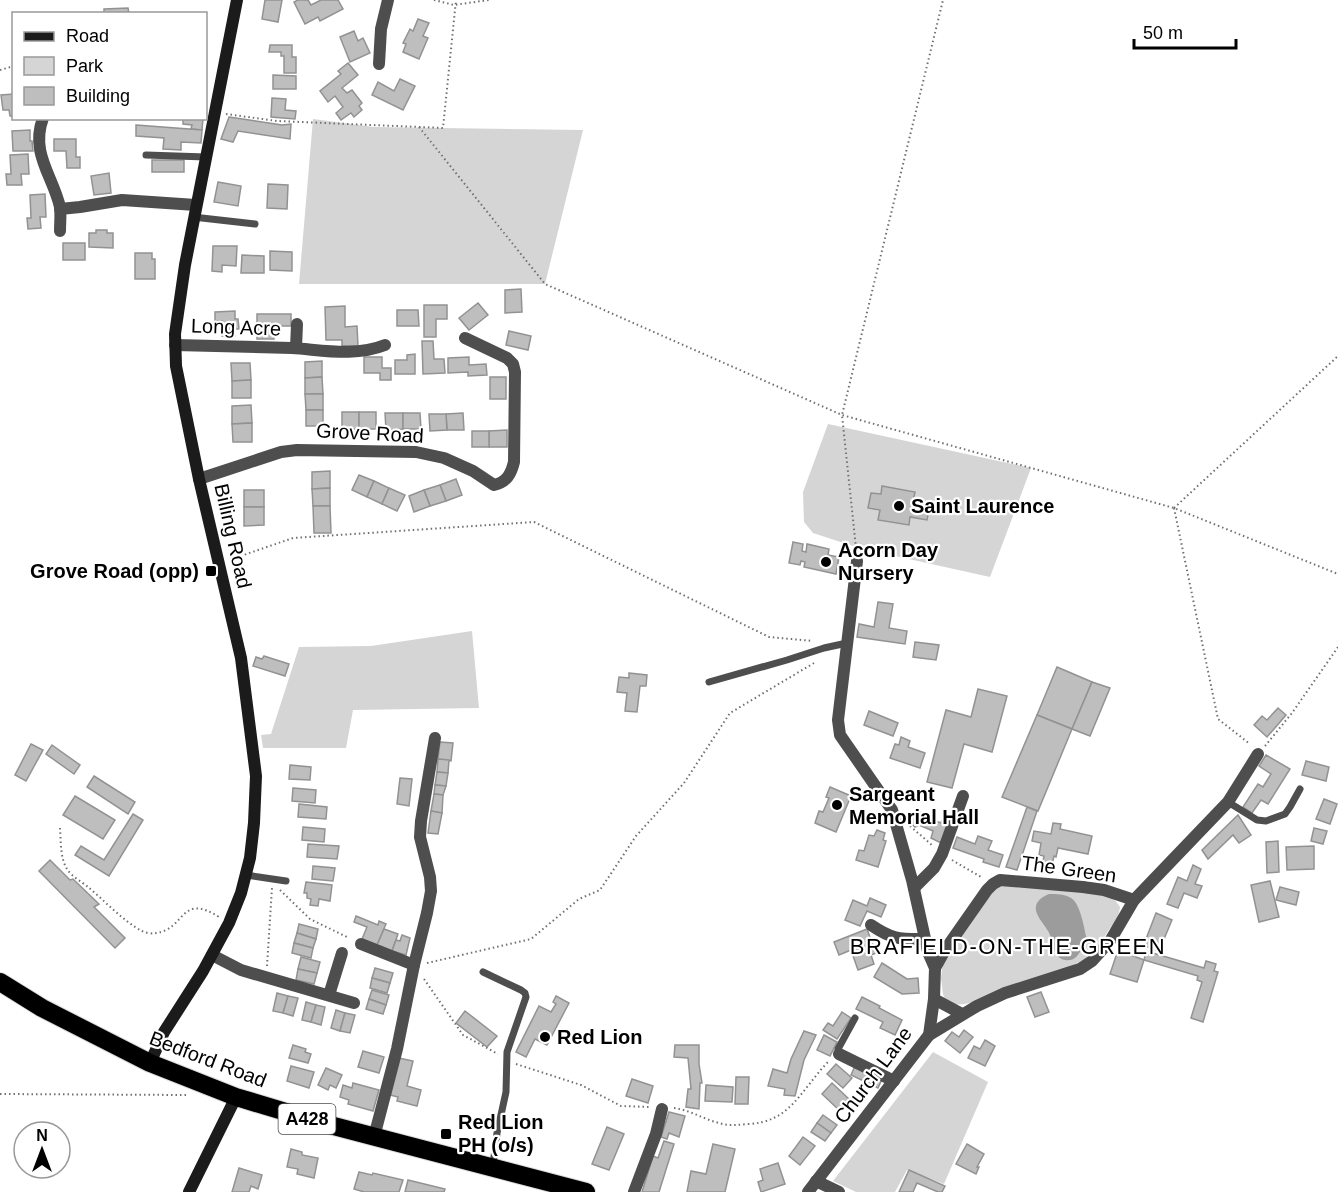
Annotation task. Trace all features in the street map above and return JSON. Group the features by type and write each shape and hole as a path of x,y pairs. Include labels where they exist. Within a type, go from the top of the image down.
{"highway":[{"name":"Bedford Road","path":"0,982 42,1008 150,1063 236,1097 326,1124 493,1168 548,1187 586,1192"}],"street":[{"name":"Billing Road","path":"150,1063 164,1032 229,923 246,875 254,823 256,776 241,658 199,479 176,366 175,345 183,276 237,0"},
{"path":"379,64 381,29 388,0"},
{"path":"42,120 40,125 40,154 60,209 60,231"},
{"path":"60,209 122,200 195,211"},
{"name":"Long Acre","path":"296,348 297,324"},
{"name":"Grove Road","path":"199,479 281,452 297,450 416,452 444,459 473,471 494,485 502,483 511,474 514,462 515,372 513,364 507,358 465,338"},
{"name":"Long Acre","path":"175,345 296,348 345,352 376,349 385,345"},
{"name":"Church Lane","path":"808,1192 929,1035 934,999 935,968 928,952 914,888 892,810 840,735 838,720 857,561"},
{"path":"374,1137 397,1048 431,891 430,877 420,837 435,738"},
{"path":"929,1035 963,1014 1005,993 1080,969 1092,961 1110,941 1134,900 1228,802 1258,753"},
{"path":"914,888 934,868 942,854 963,796"},
{"name":"The Green","path":"935,968 987,890 1000,880 1104,890 1134,900"},
{"path":"871,925 899,939 925,939"},
{"path":"361,944 414,965"},
{"path":"329,995 342,953"},
{"path":"212,955 241,970 354,1003"},
{"path":"934,999 963,1014"},
{"path":"839,1054 894,1081"},
{"path":"189,1192 236,1097"},
{"path":"634,1192 656,1134 656,1108"},
{"path":"816,1181 839,1192"}],"lane":[{"path":"146,155 206,157"},
{"path":"195,211 255,224"},
{"path":"709,682 847,643"},
{"path":"1228,802 1257,820 1266,820 1285,814 1300,789"},
{"path":"246,875 286,881"},
{"path":"483,972 521,990 526,997 507,1052 506,1092 497,1132 493,1168"},
{"path":"839,1054 838,1049 855,1018"}],"path":[{"path":"434,0 454,5 489,0"},
{"path":"214,113 277,121 443,128 456,0"},
{"path":"857,561 842,415 943,0"},
{"path":"419,128 545,284 842,415 1174,508 1338,574"},
{"path":"1174,508 1338,356"},
{"path":"1174,508 1218,719 1257,749 1258,753 1292,713 1338,647"},
{"path":"232,559 293,538 534,522 769,637 814,641"},
{"path":"818,661 730,713 684,783 636,836 600,890 579,899 531,939 414,965 463,1035 517,1064 581,1085 621,1106 681,1109 728,1125 766,1122 785,1112 827,1063 839,1054"},
{"path":"60,828 63,858 68,871 144,932 154,934 164,931 188,910 199,908 209,910 229,923"},
{"path":"267,977 271,888 273,885 310,919 361,944"},
{"path":"0,1094 187,1095"}],"green space":[{"path":"313,119 374,127 583,130 545,284 299,284"},
{"path":"828,424 1031,468 990,577 859,548 813,533 804,522 803,492"},
{"path":"472,631 479,708 353,710 346,748 263,748 261,735 271,734 299,647 371,646"},
{"path":"1004,884 1062,888 1093,893 1115,900 1120,907 1116,920 1097,948 1072,966 1007,988 977,1001 961,1004 946,1002 941,978 943,962 993,889"},
{"path":"933,1052 988,1082 944,1184 907,1170 895,1192 856,1192 833,1181"}],"shaded area":[{"path":"1049,894 1069,897 1074,901 1083,921 1086,945 1072,959 1065,960 1058,956 1050,935 1036,912 1038,902"}],"building":[{"path":"265,0 282,0 278,22 262,19"},
{"path":"308,0 311,5 321,0 338,0 343,9 320,21 318,17 305,24 294,2"},
{"path":"128,8 129,12 104,12 104,9"},
{"path":"418,19 429,23 423,36 428,38 419,59 403,52 406,44 403,43 410,29 413,31"},
{"path":"354,31 358,41 363,38 370,53 350,62 340,37"},
{"path":"270,45 292,45 292,57 296,57 296,73 284,73 284,56 281,56 281,52 269,52"},
{"path":"348,63 358,75 342,88 347,93 352,90 362,103 359,106 362,110 354,117 351,113 341,120 336,113 343,107 335,96 328,102 320,91 341,74 338,71"},
{"path":"273,75 296,76 296,89 273,89"},
{"path":"400,79 415,86 403,110 372,95 378,82 394,91"},
{"path":"12,94 12,116 9,110 3,110 1,95"},
{"path":"272,98 286,99 285,110 296,111 295,119 271,117"},
{"path":"229,117 282,125 291,124 290,139 238,131 233,142 221,139"},
{"path":"183,120 203,120 202,130 191,129 192,125 183,124"},
{"path":"136,125 202,130 201,143 181,142 181,150 163,149 164,138 136,136"},
{"path":"30,130 33,151 13,151 12,131"},
{"path":"54,139 76,139 76,157 80,157 80,168 67,168 66,151 54,151"},
{"path":"28,154 29,174 21,174 22,185 7,185 6,174 11,174 10,155"},
{"path":"152,160 184,160 184,172 152,172"},
{"path":"109,173 111,193 94,195 91,176"},
{"path":"218,182 241,186 238,206 214,202"},
{"path":"268,184 288,185 287,209 267,208"},
{"path":"45,194 46,217 40,217 41,228 28,229 27,218 31,218 30,195"},
{"path":"96,230 107,230 107,233 113,233 113,248 89,247 89,233 96,233"},
{"path":"63,243 85,243 85,260 63,260"},
{"path":"213,246 237,246 236,266 222,265 222,272 212,271"},
{"path":"270,251 292,252 292,271 270,270"},
{"path":"135,253 152,253 152,259 155,259 155,279 135,279"},
{"path":"242,255 264,256 264,273 241,273"},
{"path":"521,289 522,312 505,313 505,290"},
{"path":"478,303 488,315 469,330 459,318"},
{"path":"424,305 447,305 447,319 436,319 436,337 424,337"},
{"path":"345,306 345,327 357,326 358,346 342,346 342,340 326,340 325,307"},
{"path":"397,310 418,310 419,326 397,326"},
{"path":"235,311 239,329 235,329 235,336 222,336 222,321 215,321 215,312"},
{"path":"257,314 291,314 291,326 274,326 274,339 257,339"},
{"path":"509,331 531,336 528,350 506,345"},
{"path":"422,341 433,341 434,359 444,359 445,373 423,374"},
{"path":"415,354 415,374 395,374 395,360 407,360 407,355"},
{"path":"364,357 382,357 382,368 391,368 391,380 380,380 380,373 364,373"},
{"path":"469,357 469,365 486,364 487,375 468,376 468,372 448,373 448,358"},
{"path":"322,361 322,377 305,378 305,362"},
{"path":"231,363 250,363 251,380 232,381"},
{"path":"322,377 323,394 305,394 305,378"},
{"path":"490,377 506,377 506,399 490,399"},
{"path":"251,380 251,398 232,398 232,381"},
{"path":"305,394 323,394 323,410 306,410"},
{"path":"251,405 252,423 232,424 232,406"},
{"path":"306,410 323,410 323,426 306,426"},
{"path":"342,412 359,412 359,429 342,429"},
{"path":"359,412 376,412 376,429 359,429"},
{"path":"385,413 403,413 403,429 386,430"},
{"path":"403,413 420,413 421,429 403,429"},
{"path":"463,413 464,430 447,430 446,414"},
{"path":"429,414 446,414 447,430 430,431"},
{"path":"252,423 252,442 233,442 232,424"},
{"path":"507,430 507,447 489,447 489,431"},
{"path":"472,431 489,431 489,447 472,447"},
{"path":"330,471 330,488 312,489 312,472"},
{"path":"359,475 374,481 367,497 352,490"},
{"path":"456,479 462,495 446,501 440,485"},
{"path":"374,481 389,488 382,504 367,497"},
{"path":"440,485 446,501 430,506 424,490"},
{"name":"Saint Laurence","path":"882,486 915,492 913,501 930,504 927,520 910,517 909,525 878,520 880,510 868,508 871,493 881,494"},
{"path":"330,488 330,506 313,506 312,489"},
{"path":"389,488 405,495 397,511 382,504"},
{"path":"244,490 264,490 264,507 244,507"},
{"path":"424,490 430,506 414,512 409,496"},
{"path":"313,506 330,506 331,533 314,533"},
{"path":"244,507 264,507 264,525 244,526"},
{"path":"793,542 803,544 802,551 806,552 807,544 829,549 828,555 839,557 836,574 804,567 805,562 801,561 800,565 789,563"},
{"path":"878,602 893,604 889,628 907,631 905,644 857,637 859,624 874,627"},
{"path":"915,642 939,645 936,660 913,657"},
{"path":"264,656 289,664 285,676 253,666 256,657 262,659"},
{"path":"1057,667 1092,682 1072,729 1037,715"},
{"path":"629,673 647,675 646,686 640,686 637,712 625,711 627,693 617,692 619,677 629,678"},
{"path":"1092,682 1110,688 1090,736 1072,729"},
{"path":"978,689 1007,696 992,752 964,744 952,788 927,782 946,710 971,717"},
{"path":"1278,708 1286,715 1267,737 1254,725 1262,716 1267,720"},
{"path":"869,711 898,723 893,736 864,725"},
{"path":"1037,715 1072,729 1038,811 1002,797"},
{"path":"901,737 910,741 908,747 925,753 920,768 890,758 895,744 899,745"},
{"path":"440,742 453,743 451,761 438,759"},
{"path":"31,744 43,750 26,781 15,775"},
{"path":"52,745 80,765 74,774 46,754"},
{"path":"1266,755 1290,769 1268,804 1261,800 1252,813 1243,807 1258,784 1263,787 1271,774 1259,766"},
{"path":"438,759 449,760 448,773 437,772"},
{"path":"1306,761 1329,767 1326,781 1302,775"},
{"path":"290,765 311,767 310,780 289,779"},
{"path":"437,772 448,773 446,786 435,785"},
{"path":"94,776 135,802 128,814 87,787"},
{"path":"400,778 412,779 409,806 397,804"},
{"path":"435,785 446,786 443,795 434,794"},
{"name":"Sargeant Memorial Hall","path":"830,787 851,796 836,832 815,823 819,811 823,812 829,798 826,797"},
{"path":"293,788 316,790 315,803 292,801"},
{"path":"434,794 443,795 442,813 431,811"},
{"path":"75,796 115,820 103,839 63,815"},
{"path":"1324,799 1337,804 1330,824 1316,819"},
{"path":"299,804 327,807 326,819 298,817"},
{"path":"1027,807 1037,811 1017,870 1006,867"},
{"path":"917,809 925,817 941,823 944,815 952,819 943,844 931,838 933,831 919,825 915,827 907,820"},
{"path":"431,811 442,813 438,834 428,833"},
{"path":"133,814 143,820 109,876 75,855 81,846 104,860"},
{"path":"1238,815 1251,835 1239,843 1233,835 1208,859 1202,850"},
{"path":"1053,823 1061,824 1060,829 1092,836 1088,854 1058,848 1050,873 1041,871 1044,856 1039,855 1041,843 1032,841 1034,831 1051,834"},
{"path":"303,827 325,829 324,842 302,840"},
{"path":"1314,828 1327,831 1323,844 1311,841"},
{"path":"877,830 885,833 883,840 886,841 878,867 856,860 859,850 864,851 869,835 874,836"},
{"path":"978,836 992,841 988,850 1003,855 999,867 953,848 957,837 975,844"},
{"path":"1278,841 1279,872 1267,873 1266,842"},
{"path":"308,844 339,846 337,859 307,857"},
{"path":"1314,846 1314,869 1287,870 1286,847"},
{"path":"50,860 99,904 94,907 125,938 115,948 39,871"},
{"path":"1193,865 1201,869 1195,884 1202,886 1197,898 1184,893 1178,908 1167,904 1178,877 1187,881"},
{"path":"313,866 335,868 333,881 312,879"},
{"path":"1270,881 1279,917 1259,922 1251,885"},
{"path":"306,882 332,885 330,901 319,899 318,906 310,905 311,899 307,898 307,893 304,893"},
{"path":"1280,887 1299,892 1296,905 1276,900"},
{"path":"870,898 886,905 881,917 867,911 860,926 845,920 853,900 867,906"},
{"path":"1156,913 1172,920 1159,951 1145,946"},
{"path":"356,916 378,925 379,921 386,924 377,945 362,939 367,927 354,922"},
{"path":"299,924 318,929 316,939 297,933"},
{"path":"384,929 398,934 392,951 377,945"},
{"path":"867,929 876,953 871,955 874,964 858,970 851,950 839,955 834,942"},
{"path":"297,933 316,939 313,948 294,943"},
{"path":"402,935 410,938 406,955 392,951 396,940 400,941"},
{"path":"294,943 313,948 311,958 292,953"},
{"path":"1118,950 1144,960 1137,982 1110,974"},
{"path":"1146,951 1204,968 1206,961 1216,964 1214,971 1218,972 1203,1022 1191,1018 1202,982 1197,980 1198,976 1144,960"},
{"path":"301,957 320,962 317,973 298,969"},
{"path":"882,963 907,979 918,978 919,993 902,994 874,977"},
{"path":"375,968 393,973 390,983 372,978"},
{"path":"298,969 317,973 314,984 296,980"},
{"path":"372,978 390,983 387,993 370,988"},
{"path":"372,990 389,995 386,1005 369,999"},
{"path":"1041,992 1049,1012 1035,1017 1027,997"},
{"path":"277,993 288,996 283,1013 273,1011"},
{"path":"288,996 298,998 293,1016 283,1013"},
{"path":"556,996 569,1003 547,1045 535,1039 526,1057 516,1052 539,1006 551,1012 556,1004 553,1002"},
{"path":"862,997 902,1020 895,1035 880,1028 883,1022 856,1009"},
{"path":"369,999 386,1005 383,1014 366,1009"},
{"path":"306,1002 316,1005 311,1022 302,1020"},
{"path":"316,1005 325,1007 321,1025 311,1022"},
{"path":"336,1010 345,1013 340,1031 331,1028"},
{"path":"465,1011 497,1036 487,1047 456,1023"},
{"path":"842,1012 851,1018 837,1039 823,1030 828,1023 833,1026"},
{"path":"345,1013 355,1015 350,1033 340,1031"},
{"path":"964,1030 973,1037 960,1053 945,1041 952,1032 959,1037"},
{"path":"804,1031 816,1035 804,1060 795,1096 784,1095 785,1089 768,1086 773,1069 787,1073"},
{"path":"824,1035 837,1042 830,1056 817,1050"},
{"path":"985,1040 995,1046 985,1066 968,1058 974,1046 980,1049"},
{"path":"293,1045 306,1049 305,1052 311,1054 308,1063 289,1058"},
{"path":"675,1045 699,1045 702,1083 700,1083 699,1109 686,1107 688,1089 691,1089 688,1058 674,1057"},
{"path":"363,1051 384,1057 379,1073 358,1067"},
{"path":"399,1058 413,1061 407,1086 421,1090 417,1106 397,1101 398,1097 390,1095"},
{"path":"836,1064 852,1078 843,1088 827,1074"},
{"path":"291,1066 314,1072 309,1088 287,1081"},
{"path":"855,1066 882,1079 878,1088 851,1075"},
{"path":"326,1068 342,1075 336,1088 330,1085 328,1090 318,1085"},
{"path":"736,1077 749,1077 748,1104 735,1104"},
{"path":"632,1079 653,1086 648,1103 626,1096"},
{"path":"353,1083 379,1090 373,1111 348,1104 349,1100 340,1097 343,1085 352,1088"},
{"path":"832,1083 850,1100 840,1111 822,1094"},
{"path":"706,1085 733,1087 732,1102 705,1101"},
{"path":"669,1112 685,1116 679,1137 669,1133 667,1139 661,1137"},
{"path":"823,1115 837,1125 831,1133 817,1123"},
{"path":"817,1123 831,1133 825,1141 811,1132"},
{"path":"607,1127 624,1134 609,1170 592,1164"},
{"path":"803,1137 815,1146 800,1165 789,1156"},
{"path":"664,1141 674,1144 659,1192 642,1192 653,1156 658,1158"},
{"path":"713,1144 735,1149 725,1192 687,1192 691,1171 706,1174"},
{"path":"967,1144 984,1154 976,1174 956,1164"},
{"path":"291,1149 302,1152 302,1155 318,1158 314,1178 297,1174 298,1169 287,1167"},
{"path":"778,1163 785,1184 761,1192 758,1182 763,1180 760,1169"},
{"path":"239,1168 262,1175 258,1189 251,1186 249,1192 232,1192"},
{"path":"909,1170 945,1186 942,1192 917,1183 913,1192 899,1192"},
{"path":"359,1172 403,1180 399,1192 364,1192 354,1189"},
{"path":"408,1180 445,1189 444,1192 405,1192"}],"place":[{"name":"Saint Laurence","path":"899,506"},
{"name":"Acorn Day Nursery","path":"826,562"},
{"name":"Grove Road (opp)","path":"211,571"},
{"name":"Sargeant Memorial Hall","path":"837,805"},
{"name":"Red Lion","path":"545,1037"},
{"name":"Red Lion PH (o/s)","path":"446,1134"}],"district":[{"name":"BRAFIELD-ON-THE-GREEN","path":"1008,946"}]}
